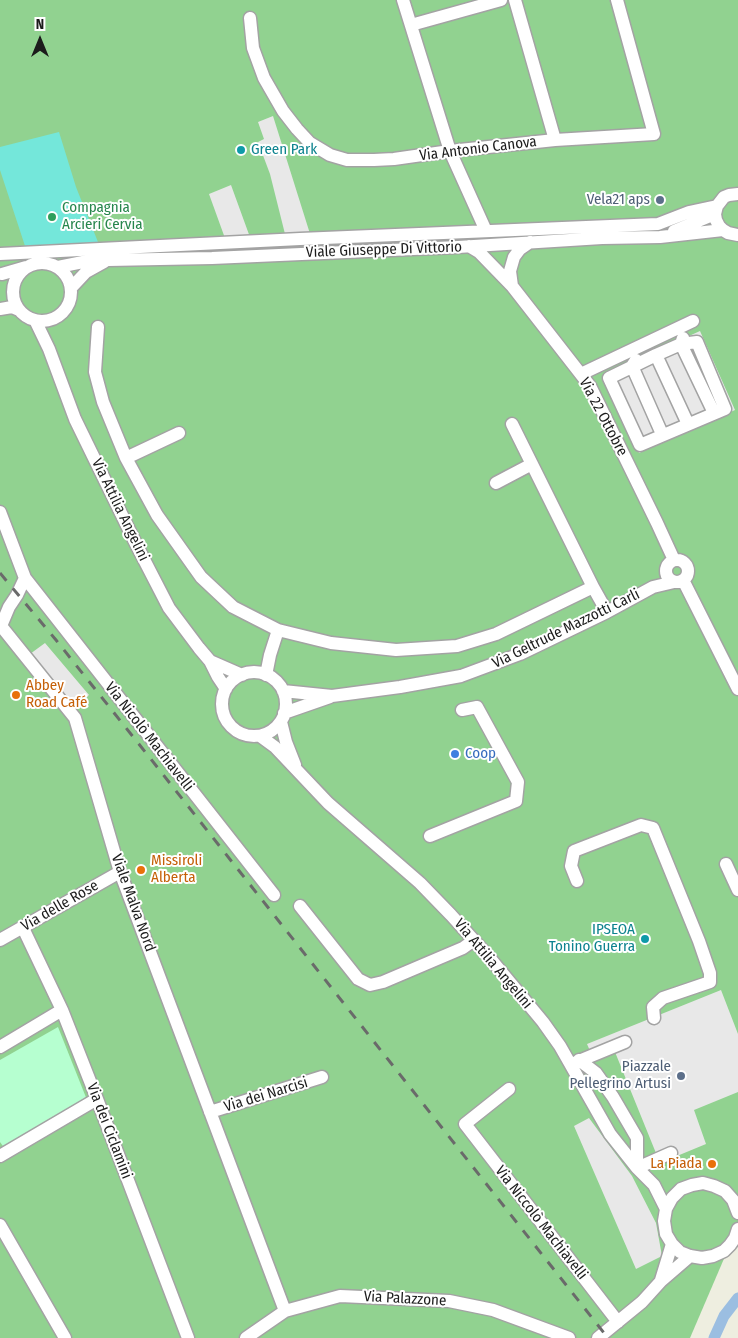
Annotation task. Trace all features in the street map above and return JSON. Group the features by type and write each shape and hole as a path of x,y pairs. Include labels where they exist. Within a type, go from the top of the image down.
{"street":[{"path":"403,0 450,150 486,231"},
{"path":"411,25 501,0"},
{"path":"515,0 555,140"},
{"name":"Via Antonio Canova","path":"250,18 253,48 264,78 283,112 310,143 321,151 337,158 358,160 394,159 450,150 555,140 654,134 617,0"},
{"path":"737,191 724,198 716,210 719,226 728,234 738,235"},
{"name":"Viale Giuseppe Di Vittorio","path":"58,268 83,262 108,260 212,258 530,242 658,224 689,212 716,210"},
{"name":"Viale Giuseppe Di Vittorio","path":"660,237 716,210"},
{"name":"Viale Giuseppe Di Vittorio","path":"0,254 486,231 601,232 660,237 723,230"},
{"path":"342,237 343,251"},
{"path":"300,239 301,253"},
{"path":"512,286 510,271 514,257 530,242"},
{"path":"210,244 212,258"},
{"name":"Via 22 Ottobre","path":"469,246 479,252 512,286 590,386 674,560"},
{"name":"Viale Giuseppe Di Vittorio","path":"72,288 86,272 108,260"},
{"path":"1,273 43,263 51,264 65,273 72,288 71,298 68,307 53,319 44,321 34,320 19,310 15,302 14,286 21,272 27,267"},
{"path":"1,273 14,286"},
{"path":"0,309 12,308 19,310"},
{"name":"Via Attilia Angelini","path":"49,349 53,319"},
{"name":"Via Attilia Angelini","path":"34,320 49,349 75,419 169,608 210,660 226,689"},
{"path":"581,374 693,321"},
{"path":"98,327 95,372 102,402 126,458 157,515 201,577 233,607 278,630 331,643 396,650 457,646 496,634 593,587"},
{"path":"678,328 683,339 681,344"},
{"path":"698,342 725,409 662,434 640,445 609,378 681,344 698,342"},
{"path":"632,349 636,360 632,366"},
{"path":"656,355 688,424"},
{"path":"632,366 662,434"},
{"path":"512,424 607,612"},
{"path":"126,458 179,433"},
{"path":"496,483 532,464"},
{"path":"0,512 25,578"},
{"path":"678,581 688,573 686,565 679,560 674,560 667,565 668,578 678,581 738,689"},
{"name":"Via Geltrude Mazzotti Carli","path":"653,586 666,570"},
{"name":"Viale Malva Nord","path":"25,578 1,626 75,718 120,872 285,1311"},
{"name":"Via Nicolò Machiavelli","path":"25,578 274,895"},
{"name":"Via Geltrude Mazzotti Carli","path":"283,691 332,696 400,687 461,676 520,654 607,612 653,586 678,581"},
{"path":"266,675 270,654 278,630"},
{"name":"Via Attilia Angelini","path":"210,660 242,675"},
{"path":"258,673 266,675 278,684 283,691 286,706 283,718 268,733 260,736 242,734 234,730 224,715 222,706 226,689 233,680 242,675 258,673"},
{"name":"Via Geltrude Mazzotti Carli","path":"283,718 332,696"},
{"path":"430,836 516,802 518,782 478,706 462,710"},
{"name":"Via Attilia Angelini","path":"283,718 286,742 298,772"},
{"name":"Via Attilia Angelini","path":"260,736 275,747 328,803 420,883 474,940 575,1062 610,1134 636,1168 654,1185 666,1209"},
{"path":"578,882 571,866 574,851 641,825 653,828 710,973 710,982 663,998 653,1007 654,1018"},
{"path":"726,864 738,890"},
{"name":"Via delle Rose","path":"0,940 120,872"},
{"path":"300,906 358,979 370,985 383,982 463,948 474,940"},
{"name":"Via dei Ciclamini","path":"23,928 62,1010 188,1338"},
{"path":"0,1047 62,1010"},
{"path":"575,1062 625,1042"},
{"path":"575,1062 596,1072 637,1138 636,1168 670,1153"},
{"name":"Via dei Narcisi","path":"210,1112 322,1077"},
{"name":"Via Niccolò Machiavelli","path":"509,1089 464,1124 617,1321"},
{"path":"0,1156 97,1099"},
{"path":"737,1238 724,1251 713,1256 702,1258 690,1256 680,1252 672,1244 666,1234 664,1221 666,1209 672,1198 681,1190 703,1183 725,1191 735,1200 738,1213"},
{"path":"654,1185 681,1190"},
{"path":"0,1225 65,1338"},
{"path":"661,1281 672,1244"},
{"path":"724,1251 738,1254"},
{"path":"591,1338 642,1302 661,1281 690,1256"},
{"name":"Via Palazzone","path":"246,1338 285,1311 340,1296 449,1301 493,1310 569,1338"},
{"path":"598,1338 617,1321"}],"green space":[{"path":"0,0 738,0 738,1226 690,1338 0,1338"},
{"path":"58,1027 87,1100 5,1149 0,1142 0,1060"}],"shaded area":[{"path":"273,116 311,237 286,238 270,174 258,142 264,139 258,122"},
{"name":"Compagnia Arcieri Cervia","path":"59,132 76,187 100,247 26,249 0,170 0,147"},
{"path":"231,185 251,240 226,241 209,194"},
{"path":"700,331 735,410 639,453 603,375"},
{"path":"45,643 89,695 73,706 30,654"},
{"name":"Piazzale Pellegrino Artusi","path":"721,990 738,1034 738,1092 694,1110 706,1144 660,1163 615,1052 594,1060 587,1044"},
{"path":"589,1118 632,1176 656,1223 662,1256 636,1269 574,1126"}],"waterway":[{"path":"714,1338 724,1316 738,1298"}],"railway":[{"path":"0,573 150,758 608,1338"}],"place":[{"name":"Green Park","path":"241,150"},
{"name":"Vela21 aps","path":"660,200"},
{"name":"Compagnia Arcieri Cervia","path":"52,217"},
{"name":"Abbey Road Café","path":"16,695"},
{"name":"Coop","path":"455,754"},
{"name":"Missiroli Alberta","path":"141,870"},
{"name":"IPSEOA Tonino Guerra","path":"645,939"},
{"name":"Piazzale Pellegrino Artusi","path":"681,1076"},
{"name":"La Piada","path":"712,1164"}]}
